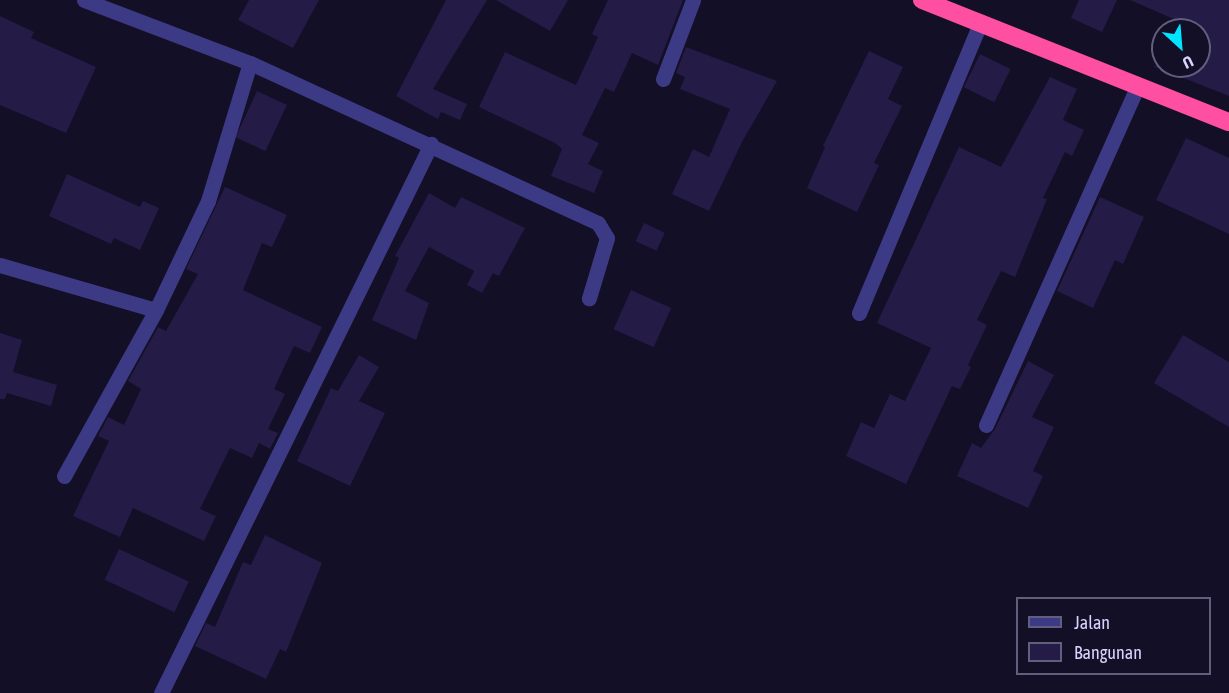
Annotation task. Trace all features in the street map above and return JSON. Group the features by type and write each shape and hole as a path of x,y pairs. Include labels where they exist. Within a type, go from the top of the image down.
{"highway":[{"path":"922,0 981,22 1137,88 1148,89 1229,122"}],"street":[{"path":"663,79 693,0"},
{"path":"93,2 250,63 431,144 597,223 607,238 589,298"},
{"path":"859,313 981,22"},
{"path":"64,476 156,310 208,201 250,63"},
{"path":"986,425 1137,88"},
{"path":"161,693 431,144"},
{"path":"0,265 156,310"}],"building":[{"path":"249,0 319,0 293,48 238,20"},
{"path":"446,0 487,0 433,89 467,104 460,120 441,112 438,119 396,96"},
{"path":"496,0 568,0 550,31"},
{"path":"608,0 683,0 658,65 632,53 614,92 605,88 582,135 599,143 588,164 603,171 594,193 551,176 562,149 555,143 479,107 505,52 576,85 598,37 592,34"},
{"path":"1079,0 1117,0 1102,32 1071,18"},
{"path":"1130,0 1229,0 1229,96 1183,78 1211,78 1211,18 1171,18"},
{"path":"0,16 34,32 31,38 96,67 66,133 0,105"},
{"path":"686,47 777,81 742,142 709,211 672,194 693,149 709,157 730,109 680,89 685,77 676,73"},
{"path":"869,51 903,67 888,99 902,106 874,163 879,165 857,212 807,188 825,147 823,146"},
{"path":"980,54 1011,69 994,102 964,87"},
{"path":"1050,77 1077,89 1063,120 1084,130 1072,156 1065,152 1043,198 1047,199 1015,277 1001,271 977,320 987,325 968,365 971,367 960,389 952,386 906,484 846,456 861,422 874,428 890,394 905,401 931,348 877,323 959,147 1001,167"},
{"path":"257,91 287,105 265,151 235,137"},
{"path":"1186,138 1229,158 1229,234 1156,200"},
{"path":"67,174 140,207 143,201 159,208 140,250 114,238 111,244 49,216"},
{"path":"225,187 287,215 272,247 262,243 243,290 322,327 310,353 294,346 274,389 285,394 268,429 278,433 270,449 259,443 252,458 230,448 200,509 216,516 204,541 133,508 120,537 73,516 109,441 98,436 108,417 124,425 141,389 128,381 158,327 166,331 198,274 186,269"},
{"path":"429,193 455,208 461,197 525,228 499,276 493,273 482,293 467,285 474,271 429,247 405,291 429,303 416,340 372,320 399,258 395,256"},
{"path":"1100,197 1144,217 1123,264 1115,260 1093,308 1057,291"},
{"path":"644,223 665,233 656,251 636,241"},
{"path":"631,290 671,308 654,347 614,329"},
{"path":"0,333 22,340 13,372 57,385 51,406 7,393 5,399 0,399"},
{"path":"1183,335 1229,362 1229,427 1154,383"},
{"path":"359,355 379,367 359,401 385,413 350,486 297,461 331,388 338,391"},
{"path":"1028,361 1054,375 1032,417 1054,427 1033,471 1043,476 1028,508 957,476 972,443 981,448 995,429"},
{"path":"265,535 322,563 286,652 280,649 266,679 195,646 206,623 215,627 243,562 251,565"},
{"path":"119,549 189,582 174,612 105,580"}]}
